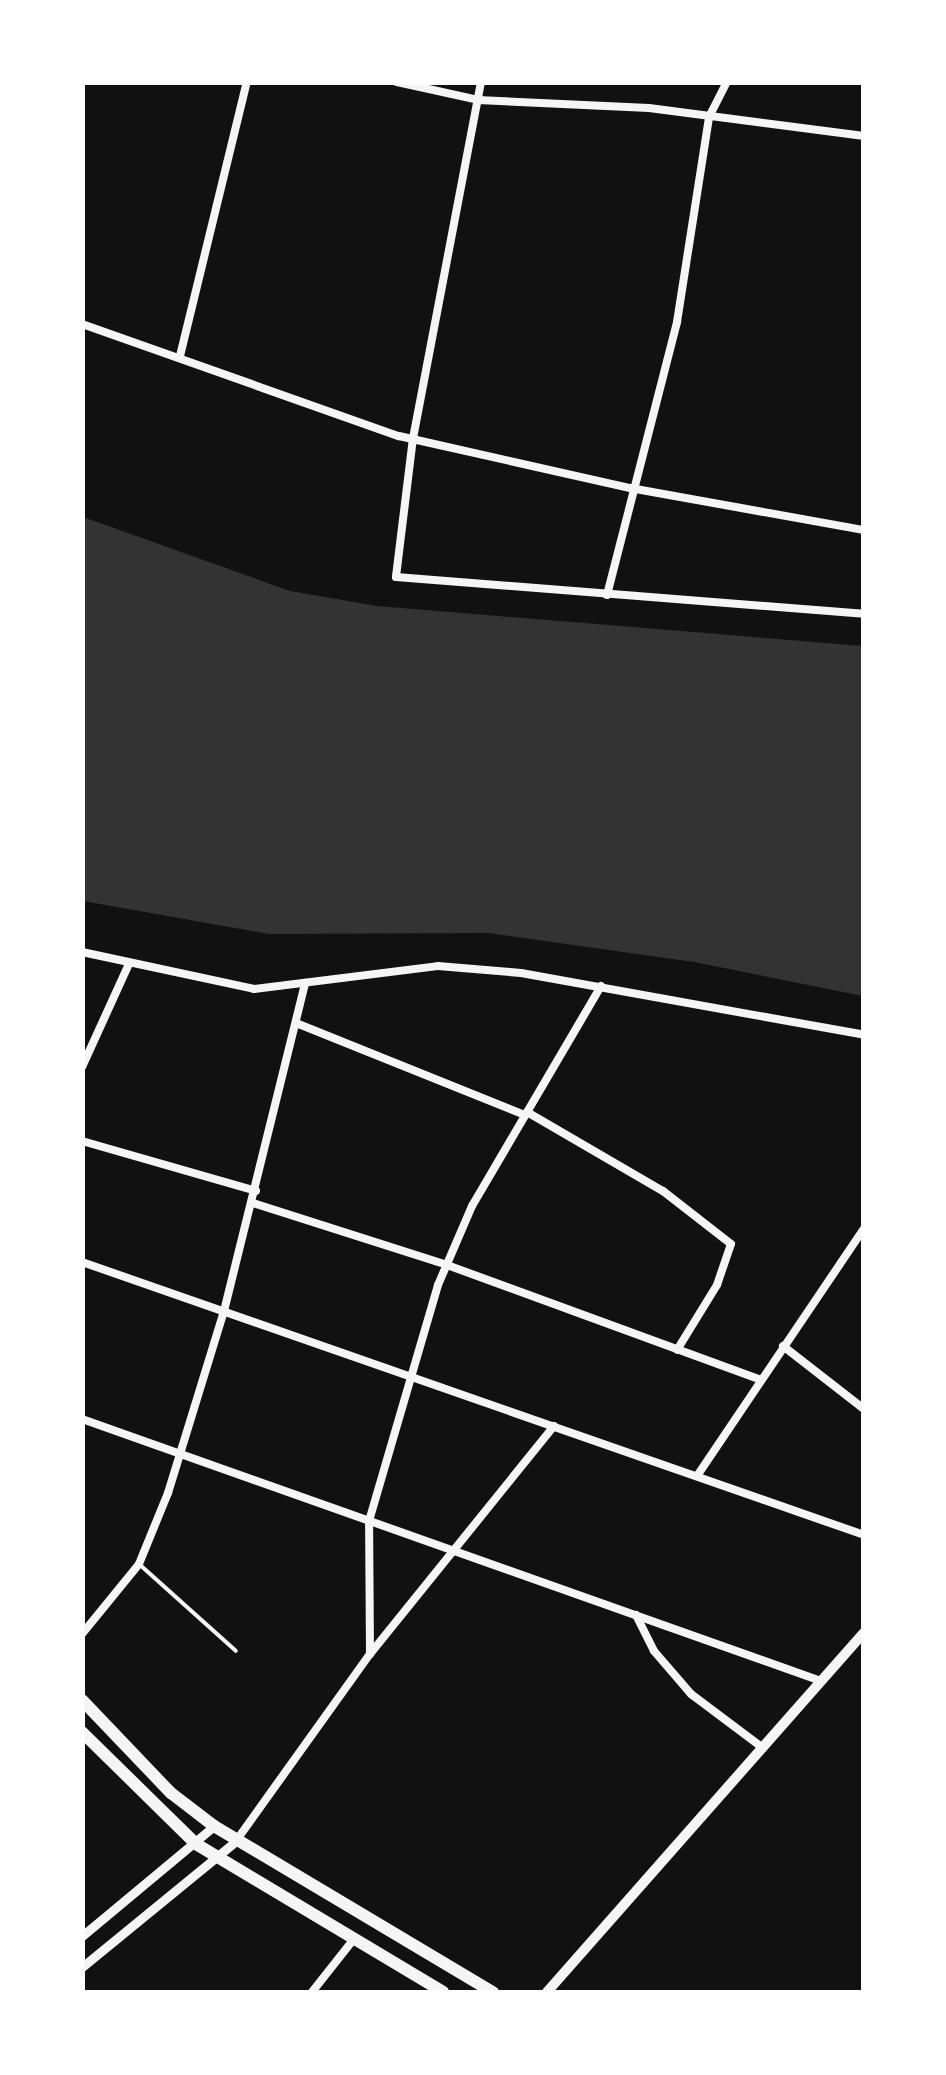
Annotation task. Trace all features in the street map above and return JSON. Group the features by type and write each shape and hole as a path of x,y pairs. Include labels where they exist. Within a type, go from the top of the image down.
{"highway":[{"path":"82,1700 171,1792 214,1826 493,1992"},
{"path":"82,1732 196,1844 443,1992"}],"main road":[{"path":"547,1992 864,1633"}],"street":[{"path":"180,356 248,82"},
{"path":"397,82 478,100 710,117 864,136"},
{"path":"481,82 413,438 396,578 864,614"},
{"path":"607,595 630,488 681,302 710,117 727,82"},
{"path":"82,324 413,438 630,488 864,530"},
{"path":"82,952 254,988 438,966 600,986 864,1035"},
{"path":"82,1067 129,964"},
{"path":"82,1634 139,1564 182,1452 256,1191 305,983"},
{"path":"370,1654 370,1521 408,1375 472,1206 600,986"},
{"path":"296,1023 526,1114 663,1191 731,1244 724,1271 677,1350"},
{"path":"82,1141 256,1191"},
{"path":"252,1203 447,1265 760,1380"},
{"path":"696,1476 864,1228"},
{"path":"82,1262 864,1535"},
{"path":"784,1346 864,1409"},
{"path":"82,1420 182,1452 821,1681"},
{"path":"82,1966 236,1841 370,1654 457,1552 554,1426"},
{"path":"636,1615 654,1651 691,1694 762,1748"},
{"path":"82,1936 214,1826"},
{"path":"312,1992 353,1940"}],"lane":[{"path":"139,1564 236,1651"}],"shaded area":[{"path":"83,517 290,591 377,606 863,646 863,996 694,962 488,933 269,934 83,901"}]}
